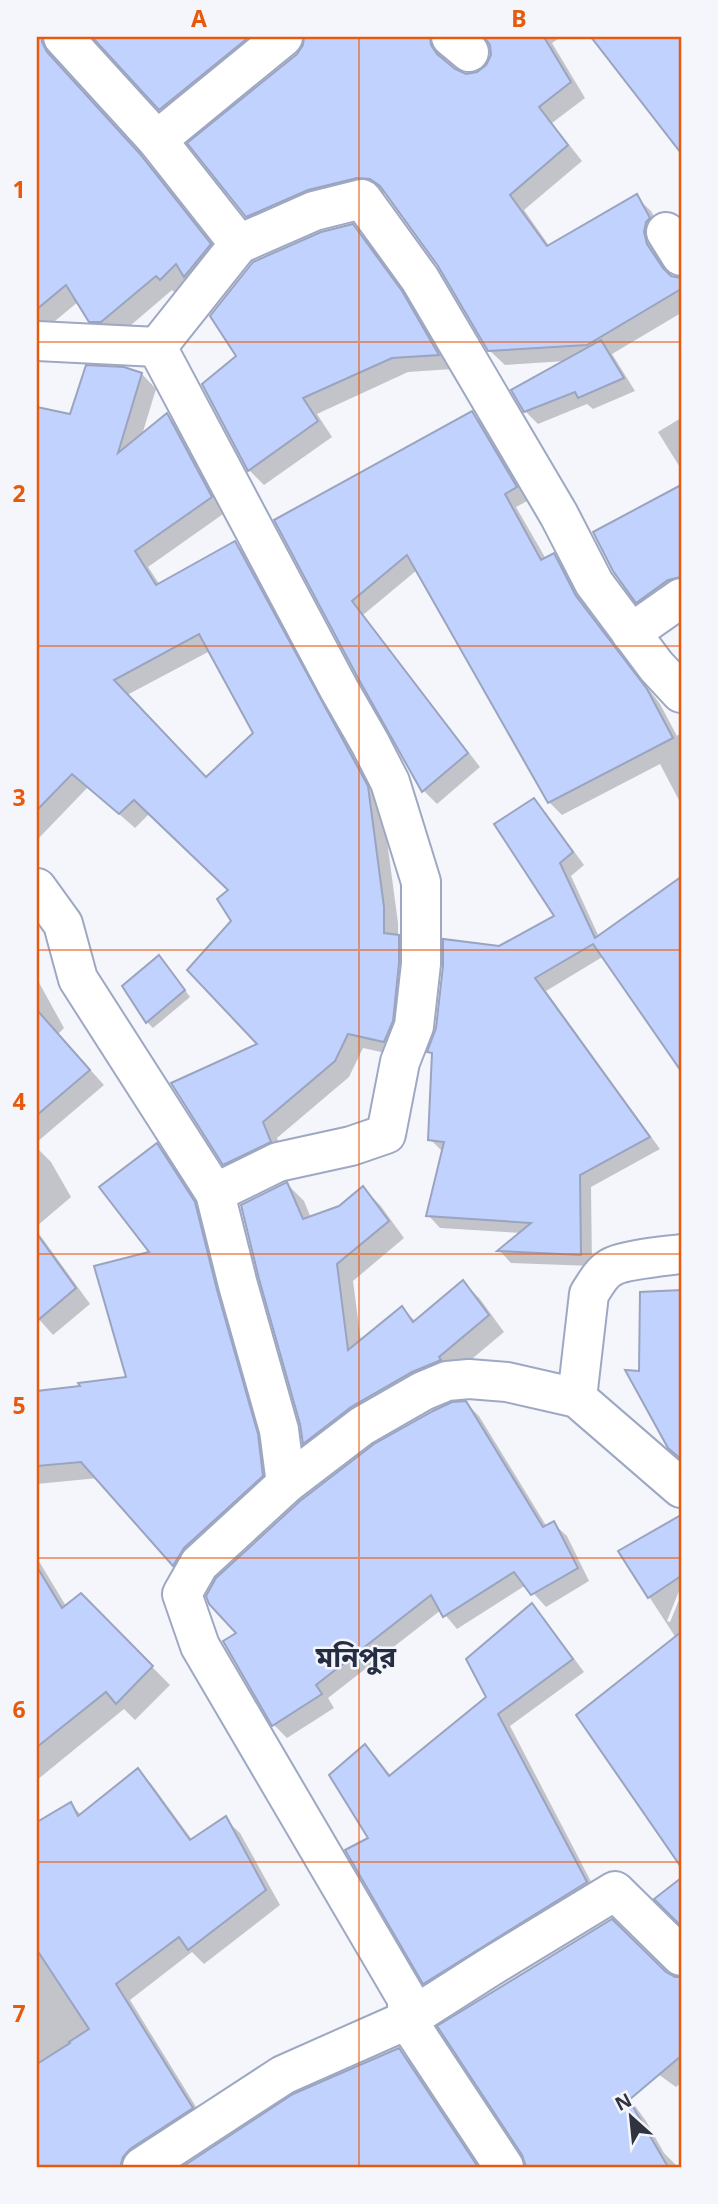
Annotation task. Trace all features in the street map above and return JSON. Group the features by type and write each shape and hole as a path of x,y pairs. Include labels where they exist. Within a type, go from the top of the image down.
{"street":[{"path":"64,37 157,140 239,244"},
{"path":"157,140 283,37"},
{"path":"157,347 239,244 314,211 362,199 420,279 559,514 594,583 656,666 681,693"},
{"path":"37,341 157,347"},
{"path":"157,347 390,782 421,881 421,964 414,1026 400,1062 386,1134 351,1146 278,1161 215,1193"},
{"path":"631,633 681,598"},
{"path":"37,888 63,924 78,979 215,1193 279,1430 286,1484"},
{"path":"577,1398 589,1294 598,1280 610,1267 681,1254"},
{"path":"504,2167 407,2020 407,1999 200,1646 182,1594 199,1564 286,1484 362,1426 423,1391 447,1381 469,1379 507,1382 577,1398 681,1488"},
{"path":"142,2167 283,2074 407,2020 615,1891 681,1956"}],"building":[{"path":"37,37 42,37 47,52 140,154 211,244 184,277 176,264 160,280 156,276 101,322 89,322 66,285 37,309"},
{"path":"92,37 249,37 159,110"},
{"path":"304,37 430,37 431,45 437,54 455,69 466,74 477,72 486,65 491,55 490,45 484,37 544,37 571,82 539,107 568,145 510,195 547,246 637,194 650,218 646,222 644,232 647,244 671,276 681,278 681,289 587,345 488,351 438,266 380,186 370,179 357,178 308,190 246,217 187,143 297,54 303,45"},
{"path":"591,37 681,37 681,153"},
{"path":"353,224 402,291 439,355 392,358 303,398 318,421 248,471 202,384 236,356 210,316 253,262 321,232"},
{"path":"601,340 624,378 578,398 575,392 524,412 511,390"},
{"path":"86,365 124,367 142,373 118,453 167,413 212,497 135,551 156,585 235,541 368,786 384,907 384,933 399,935 393,1021 384,1042 348,1034 335,1061 263,1122 271,1142 223,1165 171,1083 257,1044 187,970 231,921 217,899 228,890 134,800 119,814 72,774 37,810 37,407 70,414","holes":["199,634 253,733 206,777 114,680"]},
{"path":"472,411 517,487 505,494 541,560 554,553 576,596 647,689 673,738 548,803 407,555 352,601 468,753 422,792 274,520"},
{"path":"681,485 681,577 668,580 636,603 613,571 593,532"},
{"path":"534,798 573,852 560,863 595,938 681,877 681,1071 593,944 535,978 650,1137 580,1175 581,1255 497,1251 531,1223 426,1216 444,1142 428,1140 432,1053 427,1052 436,1028 443,966 443,939 499,946 554,916 494,824"},
{"path":"159,955 185,990 146,1023 122,986"},
{"path":"37,1010 90,1070 37,1115"},
{"path":"157,1143 195,1202 258,1434 263,1476 184,1548 173,1566 81,1462 37,1466 37,1391 126,1377 94,1266 149,1252 99,1187"},
{"path":"287,1182 303,1219 339,1206 363,1186 389,1221 337,1264 348,1350 402,1306 413,1322 463,1280 489,1315 439,1357 441,1360 412,1372 351,1407 303,1444 300,1424 241,1205"},
{"path":"37,1234 76,1288 37,1321"},
{"path":"681,1290 681,1459 668,1448 625,1370 639,1371 640,1292"},
{"path":"466,1401 543,1527 554,1521 578,1568 531,1595 514,1572 443,1617 431,1595 316,1685 322,1694 272,1726 223,1641 236,1633 209,1604 206,1596 216,1578 300,1501 374,1444 452,1402"},
{"path":"681,1515 681,1576 648,1598 618,1551"},
{"path":"37,1567 62,1608 81,1593 153,1666 116,1704 106,1692 37,1747"},
{"path":"532,1603 573,1659 498,1714 587,1882 423,1984 345,1850 368,1838 329,1775 365,1744 389,1776 486,1697 466,1659"},
{"path":"681,1632 681,1867 576,1715"},
{"path":"138,1768 190,1840 226,1816 266,1890 188,1950 179,1937 116,1984 193,2108 130,2149 123,2157 120,2167 37,2167 37,2064 89,2029 37,1950 37,1822 71,1802 78,1816"},
{"path":"681,1878 681,1926 654,1899"},
{"path":"612,1919 666,1972 681,1977 681,2056 629,2100 668,2167 526,2167 522,2155 437,2026"},
{"path":"399,2048 478,2167 182,2167 293,2094"}],"district":[{"name":"মনিপুর","path":"356,1656"}]}
